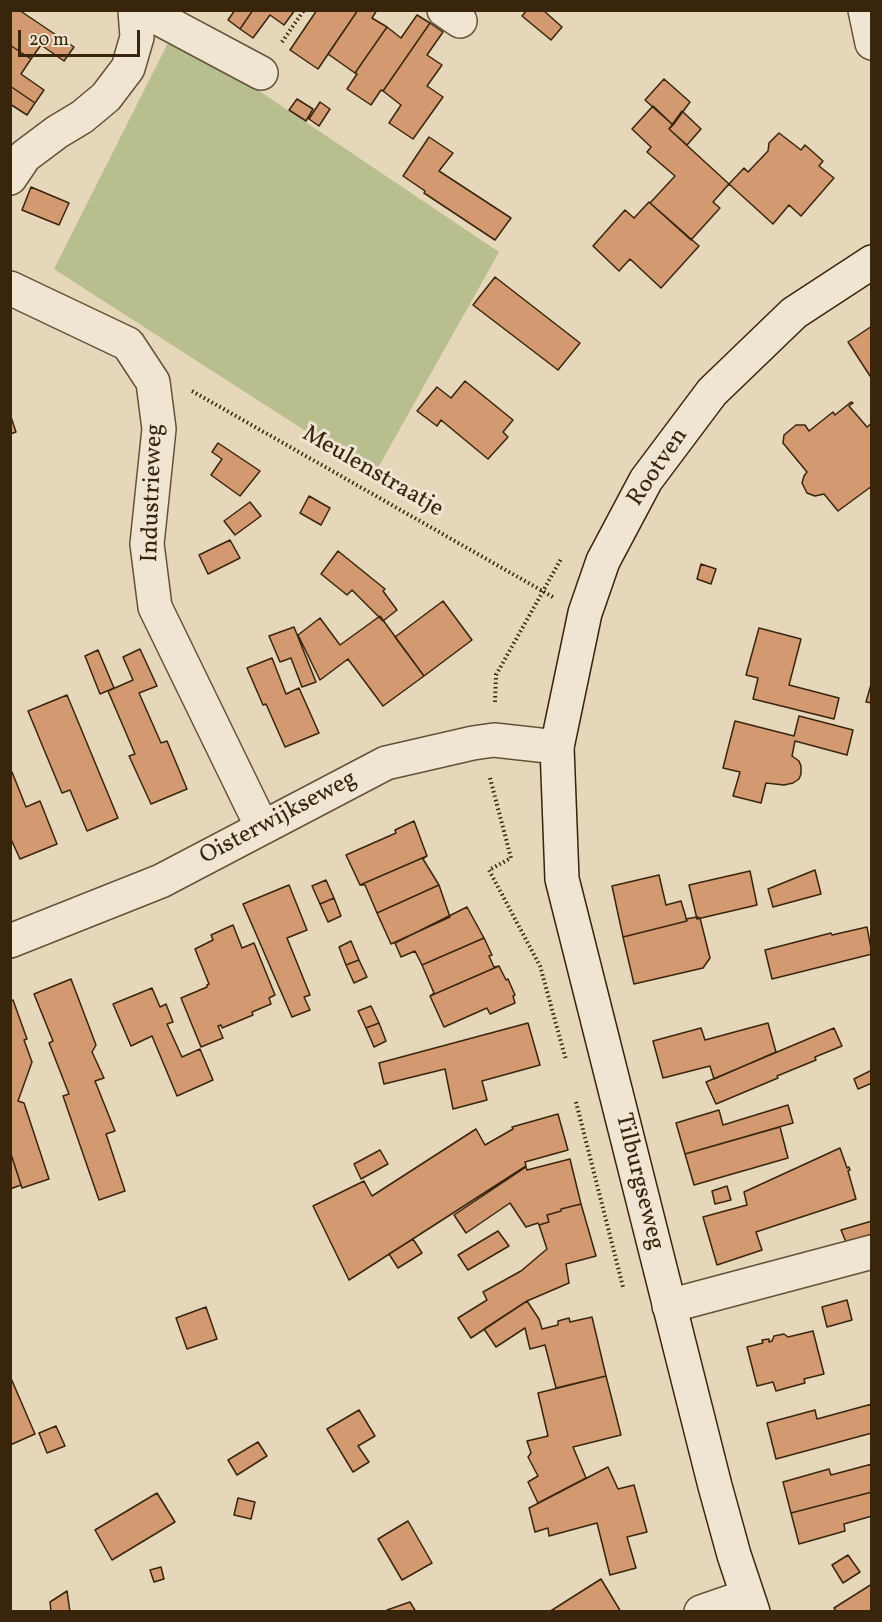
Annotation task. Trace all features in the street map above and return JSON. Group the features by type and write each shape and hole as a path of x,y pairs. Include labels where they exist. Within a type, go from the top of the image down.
{"street":[{"path":"10,178 25,156 82,117 106,97 128,68 137,37 135,10"},
{"path":"143,10 261,73"},
{"path":"865,10 872,43"},
{"name":"Rootven","path":"557,747 585,613 603,561 646,480 712,392 794,313 872,262"},
{"name":"Industrieweg","path":"10,288 128,344 142,362 153,382 159,429 147,544 155,607 262,827"},
{"name":"Oisterwijkseweg","path":"10,940 161,881 386,764 494,740 557,747"},
{"name":"Tilburgseweg","path":"557,747 562,879 715,1486 750,1604"},
{"path":"669,1306 872,1252"},
{"path":"701,1611 750,1604"}],"path":[{"name":"Meulenstraatje","path":"142,362 542,592 585,613"},
{"path":"565,552 496,675 490,782 511,858 489,870 540,966 566,1062"},
{"path":"574,1095 625,1294"}],"green space":[{"path":"173,33 499,252 374,475 54,269"}],"building":[{"path":"10,10 19,10 74,47 64,61 41,45 31,59 10,45"},
{"path":"235,10 253,10 240,29 228,20"},
{"path":"253,10 295,10 284,25 270,15 253,38 240,29"},
{"path":"317,10 358,10 318,69 290,50"},
{"path":"358,10 377,10 372,18 387,27 355,73 328,54"},
{"path":"527,10 543,10 562,27 551,40 522,16"},
{"path":"417,15 430,23 371,105 347,89 357,74 355,73 387,27 401,38"},
{"path":"430,23 443,32 427,55 442,65 427,86 443,97 413,139 389,123 401,105 383,91"},
{"path":"10,45 31,59 21,74 44,90 35,103 10,86"},
{"path":"664,79 690,102 673,125 645,100"},
{"path":"10,86 35,103 27,115 10,104"},
{"path":"297,99 313,109 306,121 289,110"},
{"path":"320,102 330,109 319,126 309,119"},
{"path":"653,106 673,125 669,129 729,184 713,202 720,208 691,240 650,203 675,176 647,152 651,147 632,129"},
{"path":"682,111 701,129 687,145 669,129"},
{"path":"779,133 801,150 805,145 823,161 819,166 834,178 801,216 789,205 773,224 729,184 744,168 748,172 768,151 769,143"},
{"path":"429,137 453,153 439,171 511,218 495,240 424,193 425,191 403,176"},
{"path":"31,187 69,203 59,225 22,210"},
{"path":"649,202 699,246 661,288 630,259 619,271 593,246 625,210 634,218"},
{"path":"495,277 580,343 558,370 473,305"},
{"path":"872,326 872,379 848,342"},
{"path":"465,381 513,420 503,432 508,437 488,459 441,420 437,426 417,411 437,387 451,398"},
{"path":"851,402 853,403 849,406 867,427 872,423 872,486 838,511 824,494 815,496 807,493 802,483 807,472 783,443 784,435 796,425 805,425 809,431 833,412 835,415"},
{"path":"10,414 16,432 10,434"},
{"path":"218,443 260,471 240,496 211,475 222,459 212,452"},
{"path":"309,496 330,508 321,525 300,513"},
{"path":"250,502 261,516 235,535 224,521"},
{"path":"230,540 240,558 208,574 199,555"},
{"path":"338,551 385,589 383,591 397,610 383,621 352,590 347,595 321,574"},
{"path":"701,564 716,569 711,584 697,579"},
{"path":"443,601 472,640 424,676 395,637"},
{"path":"380,616 424,676 383,706 348,659 320,680 298,635 320,618 340,645"},
{"path":"294,627 316,682 302,687 291,658 280,662 269,636"},
{"path":"759,628 801,639 789,685 839,698 834,719 753,699 758,678 746,675"},
{"path":"140,649 157,686 139,693 161,743 167,741 187,789 151,804 129,756 135,754 108,691 133,680 123,657"},
{"path":"98,650 114,688 100,694 85,656"},
{"path":"272,658 286,694 299,688 319,733 285,747 247,668"},
{"path":"872,681 872,703 866,702"},
{"path":"67,695 118,818 87,831 70,790 62,793 28,711"},
{"path":"799,716 853,730 847,755 795,741 792,756 799,761 801,766 799,779 784,785 766,783 761,803 733,796 740,772 723,768 735,721 794,736"},
{"path":"12,772 26,807 40,801 57,844 20,859 10,837 10,773"},
{"path":"414,821 427,856 360,885 346,855 396,833 395,830"},
{"path":"427,856 423,859 439,885 377,913 365,885 360,885"},
{"path":"815,870 821,894 773,907 768,889"},
{"path":"750,871 757,905 697,919 689,885"},
{"path":"659,875 666,905 681,901 687,921 623,937 612,886"},
{"path":"326,880 334,898 320,904 312,886"},
{"path":"289,885 307,930 287,938 310,995 304,997 310,1010 292,1017 243,904"},
{"path":"439,885 450,917 391,944 377,913"},
{"path":"334,898 341,916 328,922 320,904"},
{"path":"467,907 484,938 422,965 415,951 401,957 395,943"},
{"path":"700,918 710,958 703,968 634,984 623,937"},
{"path":"233,925 242,948 254,943 275,995 269,998 271,1004 252,1012 253,1015 222,1028 221,1025 218,1026 223,1038 201,1047 181,998 209,984 195,949 213,940 211,935"},
{"path":"867,927 872,954 772,979 765,950 831,933 832,935"},
{"path":"484,938 492,955 489,956 494,967 499,966 430,996 434,993 422,965"},
{"path":"351,941 359,960 346,965 339,947"},
{"path":"359,960 367,977 354,983 346,965"},
{"path":"499,966 515,995 513,996 515,1003 490,1014 487,1008 444,1027 430,996"},
{"path":"71,979 96,1045 92,1052 104,1078 95,1081 115,1131 106,1134 125,1191 99,1200 63,1096 69,1094 49,1043 53,1041 34,994"},
{"path":"152,988 160,1007 166,1004 173,1022 167,1024 182,1057 200,1049 213,1080 177,1096 152,1036 131,1046 113,1004"},
{"path":"13,1000 27,1039 24,1040 32,1062 18,1101 24,1103 49,1179 22,1188 10,1151 10,1001"},
{"path":"371,1006 379,1023 366,1028 358,1011"},
{"path":"379,1023 386,1041 374,1047 366,1028"},
{"path":"528,1023 540,1065 482,1081 487,1100 453,1109 445,1069 384,1084 379,1063"},
{"path":"768,1023 776,1052 714,1079 710,1066 663,1078 653,1041 701,1028 705,1040"},
{"path":"834,1028 842,1046 815,1057 816,1060 777,1076 778,1078 716,1104 706,1082"},
{"path":"872,1070 872,1083 858,1089 854,1079"},
{"path":"788,1105 793,1123 685,1154 676,1123 719,1110 723,1125"},
{"path":"558,1114 568,1150 525,1162 526,1166 349,1280 313,1206 364,1181 372,1196 476,1129 485,1145 513,1129 512,1127"},
{"path":"780,1127 788,1158 694,1185 685,1154"},
{"path":"840,1148 847,1168 849,1167 850,1170 848,1171 856,1199 756,1232 762,1250 717,1265 703,1217 747,1205 744,1192"},
{"path":"380,1150 388,1164 361,1179 354,1164"},
{"path":"10,1151 21,1185 10,1189"},
{"path":"570,1159 581,1204 547,1215 549,1222 526,1227 510,1203 466,1233 454,1215 526,1167 527,1170"},
{"path":"727,1186 731,1200 715,1204 712,1191"},
{"path":"581,1204 596,1256 566,1264 569,1283 527,1301 471,1338 458,1318 487,1300 483,1292 521,1271 547,1249 539,1225 549,1222 547,1215"},
{"path":"872,1221 872,1234 846,1242 841,1230"},
{"path":"498,1231 509,1246 468,1270 458,1255"},
{"path":"413,1239 422,1253 398,1268 389,1254"},
{"path":"847,1300 852,1320 827,1327 822,1307"},
{"path":"527,1301 539,1319 542,1329 558,1325 558,1321 569,1318 570,1322 592,1317 606,1376 556,1388 545,1345 530,1349 525,1328 496,1347 484,1329"},
{"path":"206,1307 217,1339 187,1349 176,1318"},
{"path":"813,1331 824,1374 804,1379 805,1383 776,1391 773,1382 757,1386 747,1347 763,1343 762,1340 772,1341 774,1336 784,1334 788,1337"},
{"path":"10,1376 35,1434 10,1445"},
{"path":"606,1376 621,1435 573,1447 586,1478 538,1503 528,1482 538,1476 528,1457 531,1453 527,1441 548,1436 538,1393"},
{"path":"872,1404 872,1433 776,1459 767,1423 815,1410 817,1419"},
{"path":"359,1410 375,1436 358,1446 369,1462 353,1472 327,1429"},
{"path":"56,1426 65,1446 47,1453 39,1433"},
{"path":"258,1442 267,1456 237,1475 228,1460"},
{"path":"872,1464 872,1492 791,1513 783,1482 829,1469 831,1475"},
{"path":"608,1467 618,1489 634,1485 647,1532 627,1537 636,1568 610,1575 597,1523 549,1536 548,1528 535,1532 529,1508"},
{"path":"872,1492 872,1516 844,1524 845,1531 799,1544 791,1513"},
{"path":"157,1493 175,1522 112,1560 95,1530"},
{"path":"238,1498 255,1502 251,1519 234,1515"},
{"path":"408,1521 432,1563 402,1580 378,1539"},
{"path":"848,1555 860,1572 843,1583 832,1565"},
{"path":"161,1567 164,1579 154,1582 150,1570"},
{"path":"601,1579 621,1612 549,1612"},
{"path":"872,1584 872,1612 837,1612 834,1608"},
{"path":"67,1591 70,1612 51,1612 50,1602"},
{"path":"410,1602 416,1612 387,1612 387,1610"}]}
